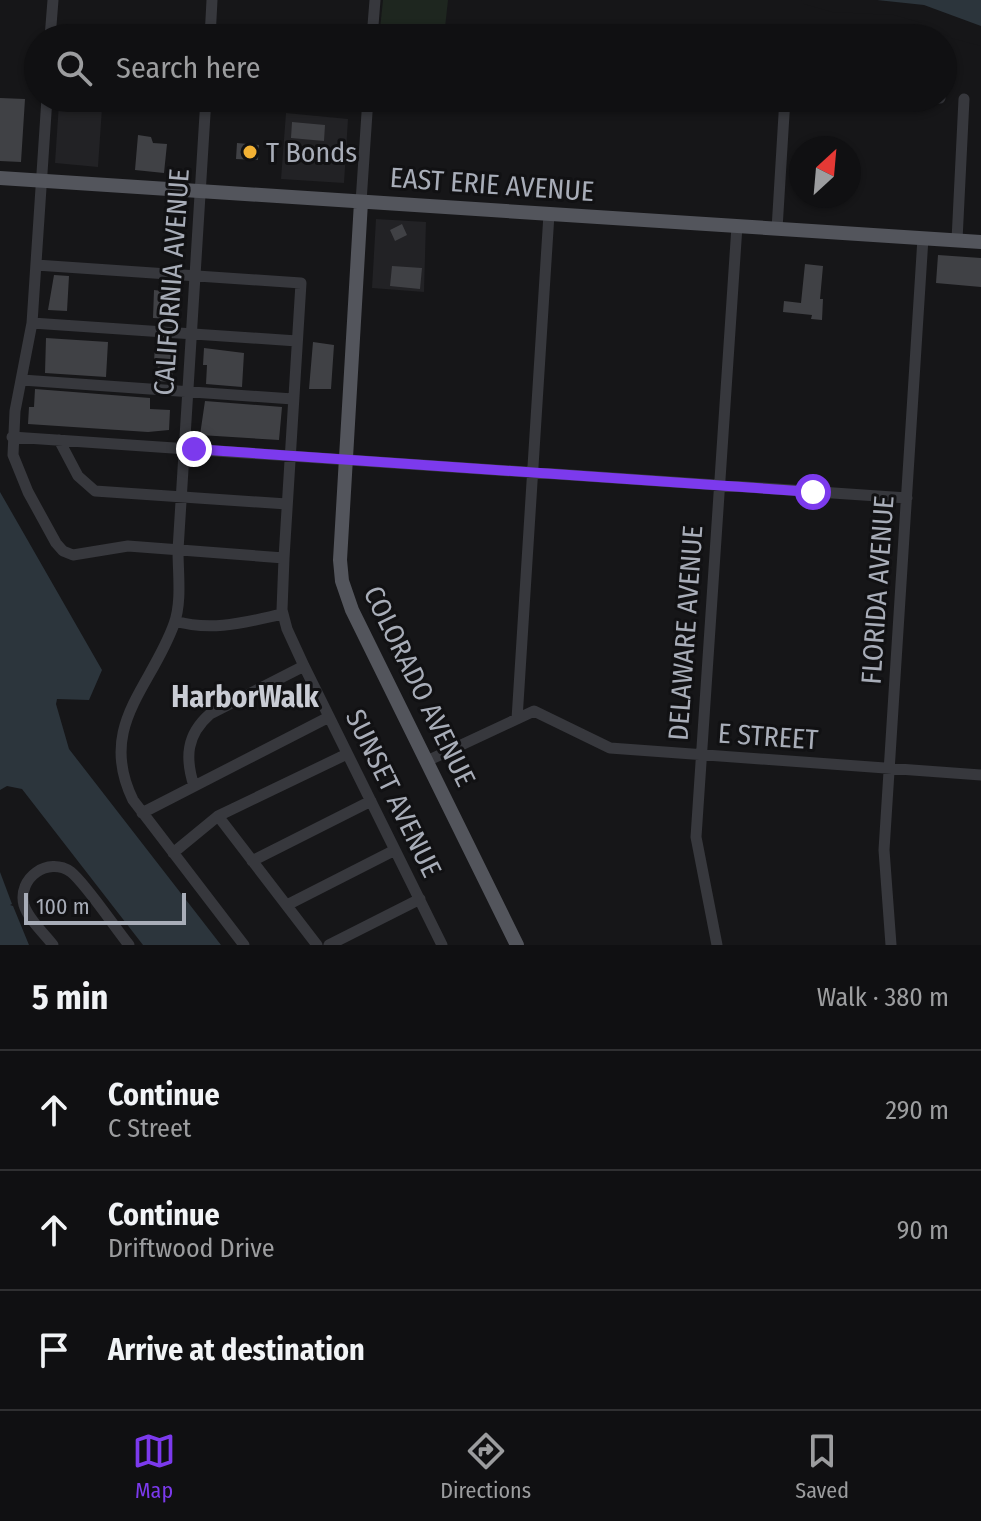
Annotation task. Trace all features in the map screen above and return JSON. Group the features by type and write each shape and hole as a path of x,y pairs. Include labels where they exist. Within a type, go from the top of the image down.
{"main road":[{"name":"EAST ERIE AVENUE","path":"0,178 981,242"},
{"name":"COLORADO AVENUE","path":"361,202 340,560 345,591 517,945"}],"street":[{"path":"51,24 53,0"},
{"path":"211,24 212,0"},
{"path":"373,24 375,0"},
{"path":"957,240 964,99"},
{"path":"46,112 32,323 12,437 15,461 28,492 60,549 79,556 128,546 284,558"},
{"name":"CALIFORNIA AVENUE","path":"205,112 175,621 135,698 121,735 120,753 129,791 142,813 244,945"},
{"name":"COLORADO AVENUE","path":"361,202 367,112"},
{"path":"777,229 784,112"},
{"path":"517,719 549,214"},
{"name":"DELAWARE AVENUE","path":"717,945 696,837 737,226"},
{"name":"FLORIDA AVENUE","path":"891,945 884,850 923,238"},
{"path":"36,265 195,276"},
{"name":"SUNSET AVENUE","path":"195,276 301,283 283,614 304,666 442,945"},
{"path":"32,323 297,341"},
{"path":"22,380 293,399"},
{"path":"12,437 907,498"},
{"path":"59,440 78,476 92,490 287,504"},
{"path":"175,621 192,626 216,627 283,614"},
{"path":"194,786 187,754 201,723 210,714 304,666"},
{"name":"E STREET","path":"427,761 534,711 605,747 981,775"},
{"path":"142,813 329,717"},
{"path":"173,853 218,816 347,754"},
{"path":"252,861 371,801"},
{"path":"218,816 317,945"},
{"path":"287,905 395,850"},
{"path":"53,945 29,915 24,903 25,885 37,871 53,866 71,872 129,945"},
{"path":"329,945 420,899"}],"shaded area":[{"path":"383,0 448,0 445,24 381,24"},
{"path":"805,0 981,0 981,42 957,32 957,24 936,24 923,19"},
{"path":"58,112 102,112 98,167 55,163"},
{"path":"286,113 348,119 344,183 281,179"},
{"path":"376,219 426,222 424,292 372,288"},
{"path":"0,492 102,670 89,700 57,699 69,749 221,945 143,945 22,789 7,786 0,790"},
{"path":"0,872 10,905 29,945 0,945"}],"pier":[{"path":"801,0 877,0 924,5 981,26 981,46 957,40 957,24 924,24 894,15 832,12 804,4"}],"building":[{"path":"0,98 24,99 21,162 0,161"},
{"path":"292,122 325,125 324,141 291,138"},
{"path":"138,135 151,137 153,143 167,144 164,173 135,170"},
{"path":"237,143 259,145 258,160 236,159"},
{"path":"402,224 407,235 395,241 390,230"},
{"path":"938,255 981,258 981,287 936,283"},
{"path":"805,264 823,266 822,320 811,319 812,315 783,312 784,301 801,303"},
{"path":"392,266 422,268 420,289 390,286"},
{"path":"54,275 69,276 67,311 48,310"},
{"path":"162,282 175,283 172,319 153,318 154,290 162,291"},
{"path":"46,338 108,342 106,377 45,373"},
{"path":"313,342 334,345 331,389 309,389"},
{"path":"155,345 175,347 172,382 157,381"},
{"path":"204,348 244,353 242,387 206,384"},
{"path":"35,389 150,398 150,409 170,410 169,430 148,432 28,424 29,407 34,407"},
{"path":"205,401 282,407 279,440 200,435"}],"place":[{"name":"T Bonds","path":"250,152"}],"district":[{"name":"HarborWalk","path":"245,697"}],"route":[{"path":"194,449 813,492"}]}
